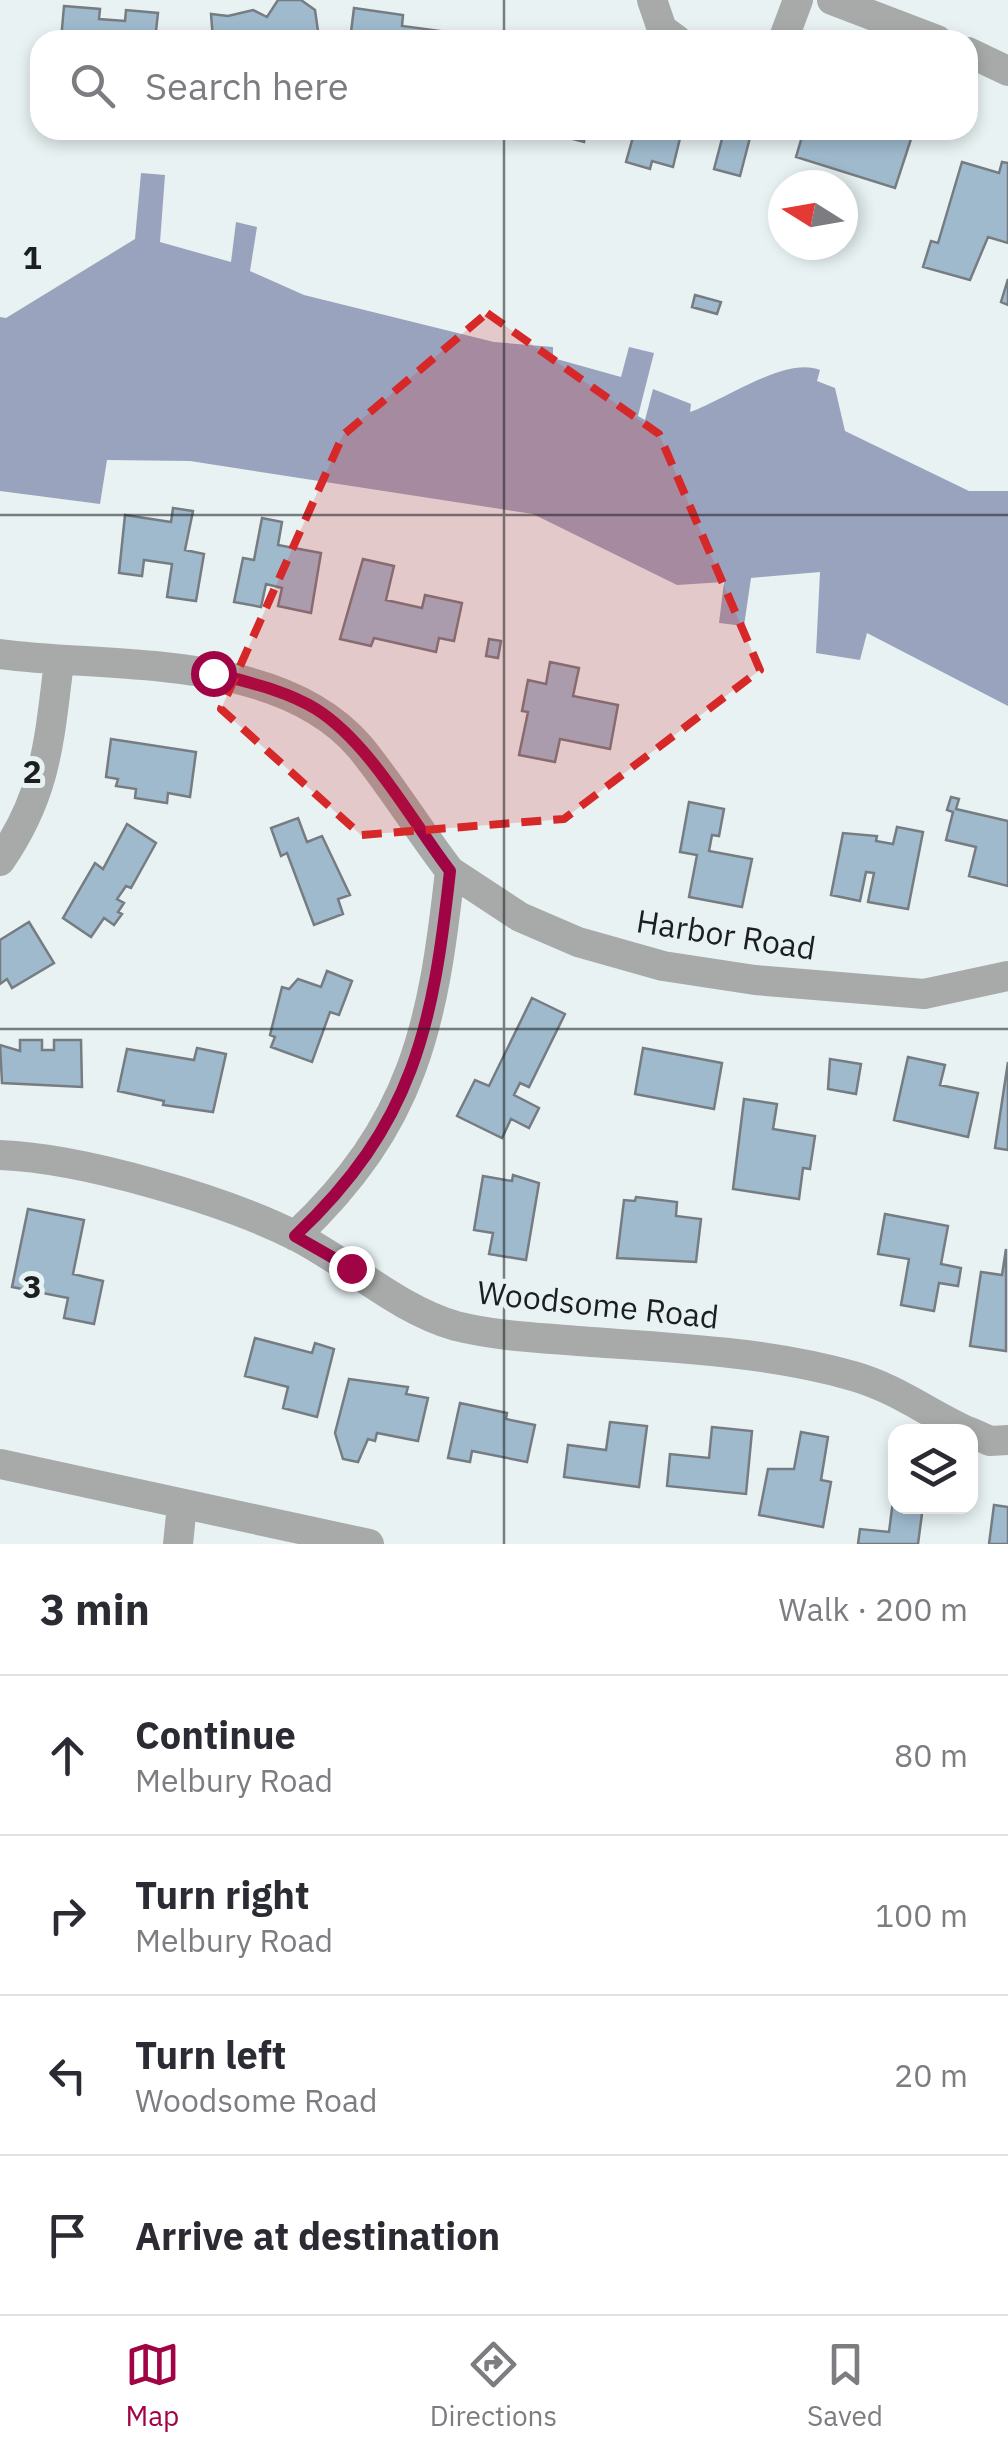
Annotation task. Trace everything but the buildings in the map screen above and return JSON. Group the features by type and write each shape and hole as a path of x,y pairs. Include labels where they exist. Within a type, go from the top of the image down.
{"street":[{"path":"652,0 663,30"},
{"path":"787,30 798,0"},
{"path":"832,0 911,30"},
{"path":"978,57 1008,71"},
{"path":"0,654 213,673 267,688 316,710 359,746 450,871 426,1036 402,1098 334,1200 295,1236"},
{"path":"0,860 26,823 46,769 60,662"},
{"name":"Harbor Road","path":"450,871 520,917 578,942 663,966 755,980 924,994 1008,976"},
{"name":"Woodsome Road","path":"0,1155 90,1168 155,1186 295,1236 398,1299 453,1325 512,1336 699,1350 852,1376 902,1393 955,1424"},
{"name":"Woodsome Road","path":"978,1436 990,1441 1008,1440"},
{"path":"0,1464 369,1544"},
{"path":"178,1544 182,1505"}],"highlighted area":[{"path":"487,313 659,434 760,670 564,819 361,835 221,709 343,435"}],"water":[{"path":"141,173 165,175 160,242 231,262 236,222 257,227 250,271 304,295 494,342 553,347 553,358 621,377 629,347 654,353 638,416 645,420 653,389 691,404 690,412 773,374 806,367 820,370 817,381 835,388 845,431 969,491 1008,491 1008,706 867,633 860,660 816,653 820,572 751,578 744,626 719,623 724,582 677,585 533,514 190,461 107,460 100,504 0,491 0,317 6,318 135,239"}],"route":[{"path":"213,673 267,688 316,710 359,746 450,871 426,1036 402,1098 334,1200 295,1236 351,1268"}]}
